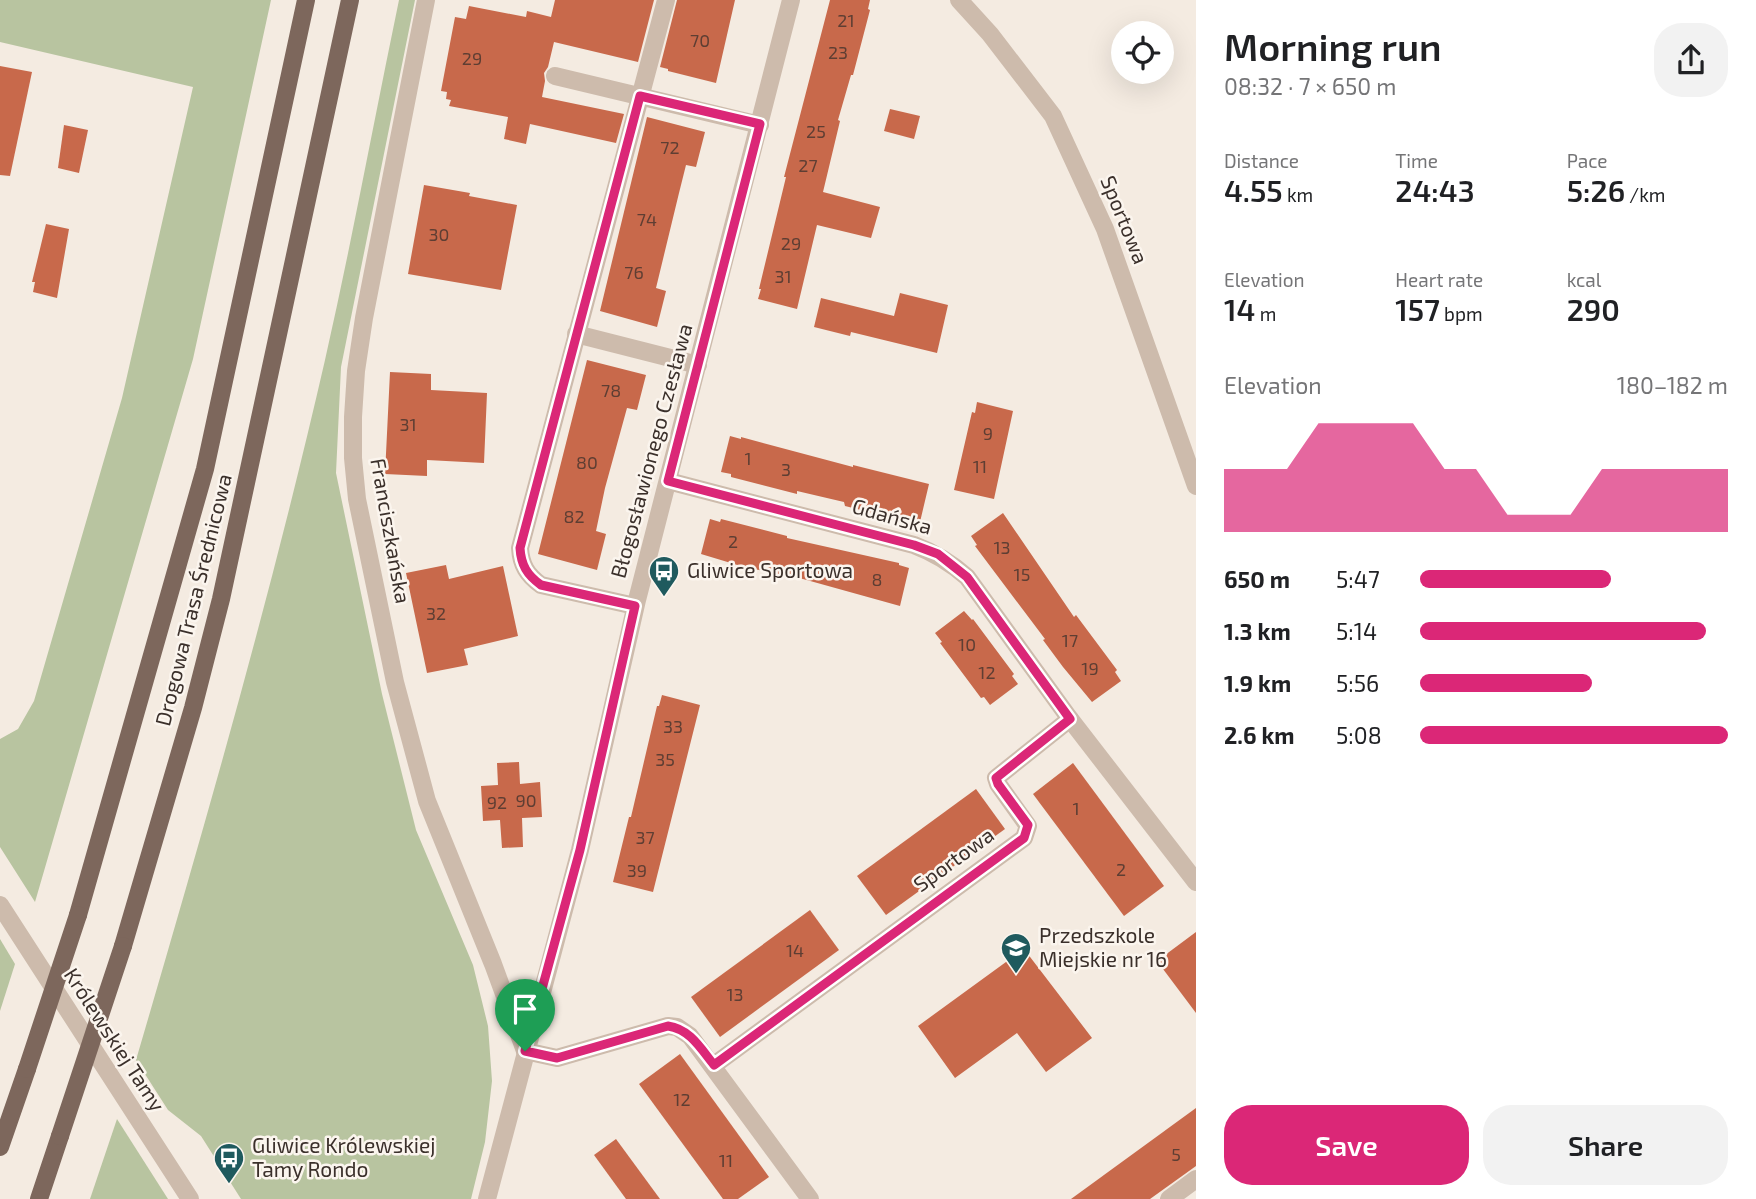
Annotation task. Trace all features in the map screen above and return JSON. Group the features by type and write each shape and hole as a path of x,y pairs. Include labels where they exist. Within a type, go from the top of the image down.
{"main road":[{"name":"Drogowa Trasa Średnicowa","path":"0,1147 78,915 205,469 306,0"},
{"name":"Drogowa Trasa Średnicowa","path":"38,1199 123,946 193,708 221,600 350,0"}],"street":[{"name":"Franciszkańska","path":"426,0 363,318 356,371 354,458 363,525 413,755 427,801 525,1051"},
{"path":"635,606 541,585 530,577 521,561 520,548 666,0"},
{"name":"Błogosławionego Czesława","path":"487,1199 580,850 635,606 791,0"},
{"name":"Sportowa","path":"959,0 990,34 1053,116 1105,229 1196,486"},
{"path":"555,76 760,124"},
{"path":"576,334 698,365"},
{"name":"Gdańska","path":"668,481 914,545 938,554 967,577 1070,719"},
{"path":"1070,719 1196,882"},
{"name":"Sportowa","path":"714,1065 1024,838 1028,825 996,778 1070,719"},
{"name":"Królewskiej Tamy","path":"0,905 190,1199"},
{"path":"525,1051 557,1058 668,1026 677,1027 690,1036 714,1065 810,1199"},
{"path":"1169,1199 1196,1179"}],"green space":[{"path":"0,0 271,0 193,359 35,902 0,847 0,739 18,729 34,701 122,398 193,87 0,42"},
{"path":"399,0 415,0 341,367 336,473 382,694 416,830 473,965 488,1026 492,1081 485,1142 471,1199 241,1199 201,1136 168,1110 136,1060 236,712 304,448 325,360"},
{"path":"0,939 15,964 0,1011"},
{"path":"117,1119 168,1199 90,1199"}],"building":[{"path":"555,0 654,0 638,62 554,42 544,73 542,97 624,114 616,143 530,124 526,144 504,139 508,117 449,106 451,100 446,99 447,92 441,91 455,17 466,19 469,6 526,17 527,11 551,17"},
{"path":"677,0 735,0 716,83 660,67"},
{"path":"830,0 870,0 870,10 838,120 840,121 823,192 880,207 871,238 817,225 797,309 758,299 759,289 784,177"},
{"path":"0,66 32,72 10,176 0,175"},
{"path":"890,109 920,116 914,139 884,131"},
{"path":"647,117 705,132 696,167 686,165 679,193 656,288 666,291 657,327 600,311"},
{"path":"64,125 88,130 79,173 58,168"},
{"path":"424,185 517,205 501,290 408,274"},
{"path":"46,224 69,229 57,298 33,292 35,282 32,282"},
{"path":"900,293 948,305 937,353 851,332 850,336 814,327 821,298 894,316"},
{"path":"587,360 646,375 637,410 627,408 605,488 596,531 606,534 597,570 538,554"},
{"path":"390,372 431,374 431,390 487,393 484,463 427,460 427,476 385,474"},
{"path":"977,402 1013,411 994,499 954,490 972,412 975,413"},
{"path":"730,436 929,484 920,522 910,519 909,522 845,506 844,502 797,491 797,494 731,477 731,474 721,472"},
{"path":"1003,513 1074,617 1076,615 1117,670 1115,672 1121,681 1092,702 1063,667 975,546 977,545 971,536"},
{"path":"710,519 720,522 721,519 787,538 899,563 909,568 900,606 701,554"},
{"path":"446,565 449,579 503,566 518,636 464,649 468,665 427,673 406,573"},
{"path":"964,611 1014,674 1012,676 1018,684 990,705 984,697 981,698 935,633"},
{"path":"662,695 700,705 653,892 613,882"},
{"path":"519,762 520,784 540,782 542,817 522,818 523,847 502,848 500,820 483,821 481,786 498,785 497,763"},
{"path":"1073,763 1164,886 1124,916 1033,794"},
{"path":"976,789 1005,829 886,915 857,876"},
{"path":"810,910 839,950 720,1037 691,997"},
{"path":"1196,932 1196,1013 1157,961"},
{"path":"1024,949 1092,1038 1046,1072 1017,1033 955,1078 918,1026"},
{"path":"680,1054 769,1177 738,1199 723,1199 639,1084"},
{"path":"1196,1108 1196,1166 1150,1199 1071,1199"},
{"path":"616,1139 660,1199 626,1199 594,1155"}],"place":[{"name":"Gliwice Sportowa","path":"664,598"},
{"name":"Przedszkole Miejskie nr 16","path":"1016,975"},
{"name":"Gliwice Królewskiej Tamy Rondo","path":"229,1185"}],"route":[{"path":"640,96 760,124 668,481 914,545 938,554 967,577 1070,719 996,778 1028,825 1024,838 714,1065 690,1036 677,1027 668,1026 557,1058 525,1051 580,850 635,606 541,585 530,577 521,561 520,548 640,96"}]}
